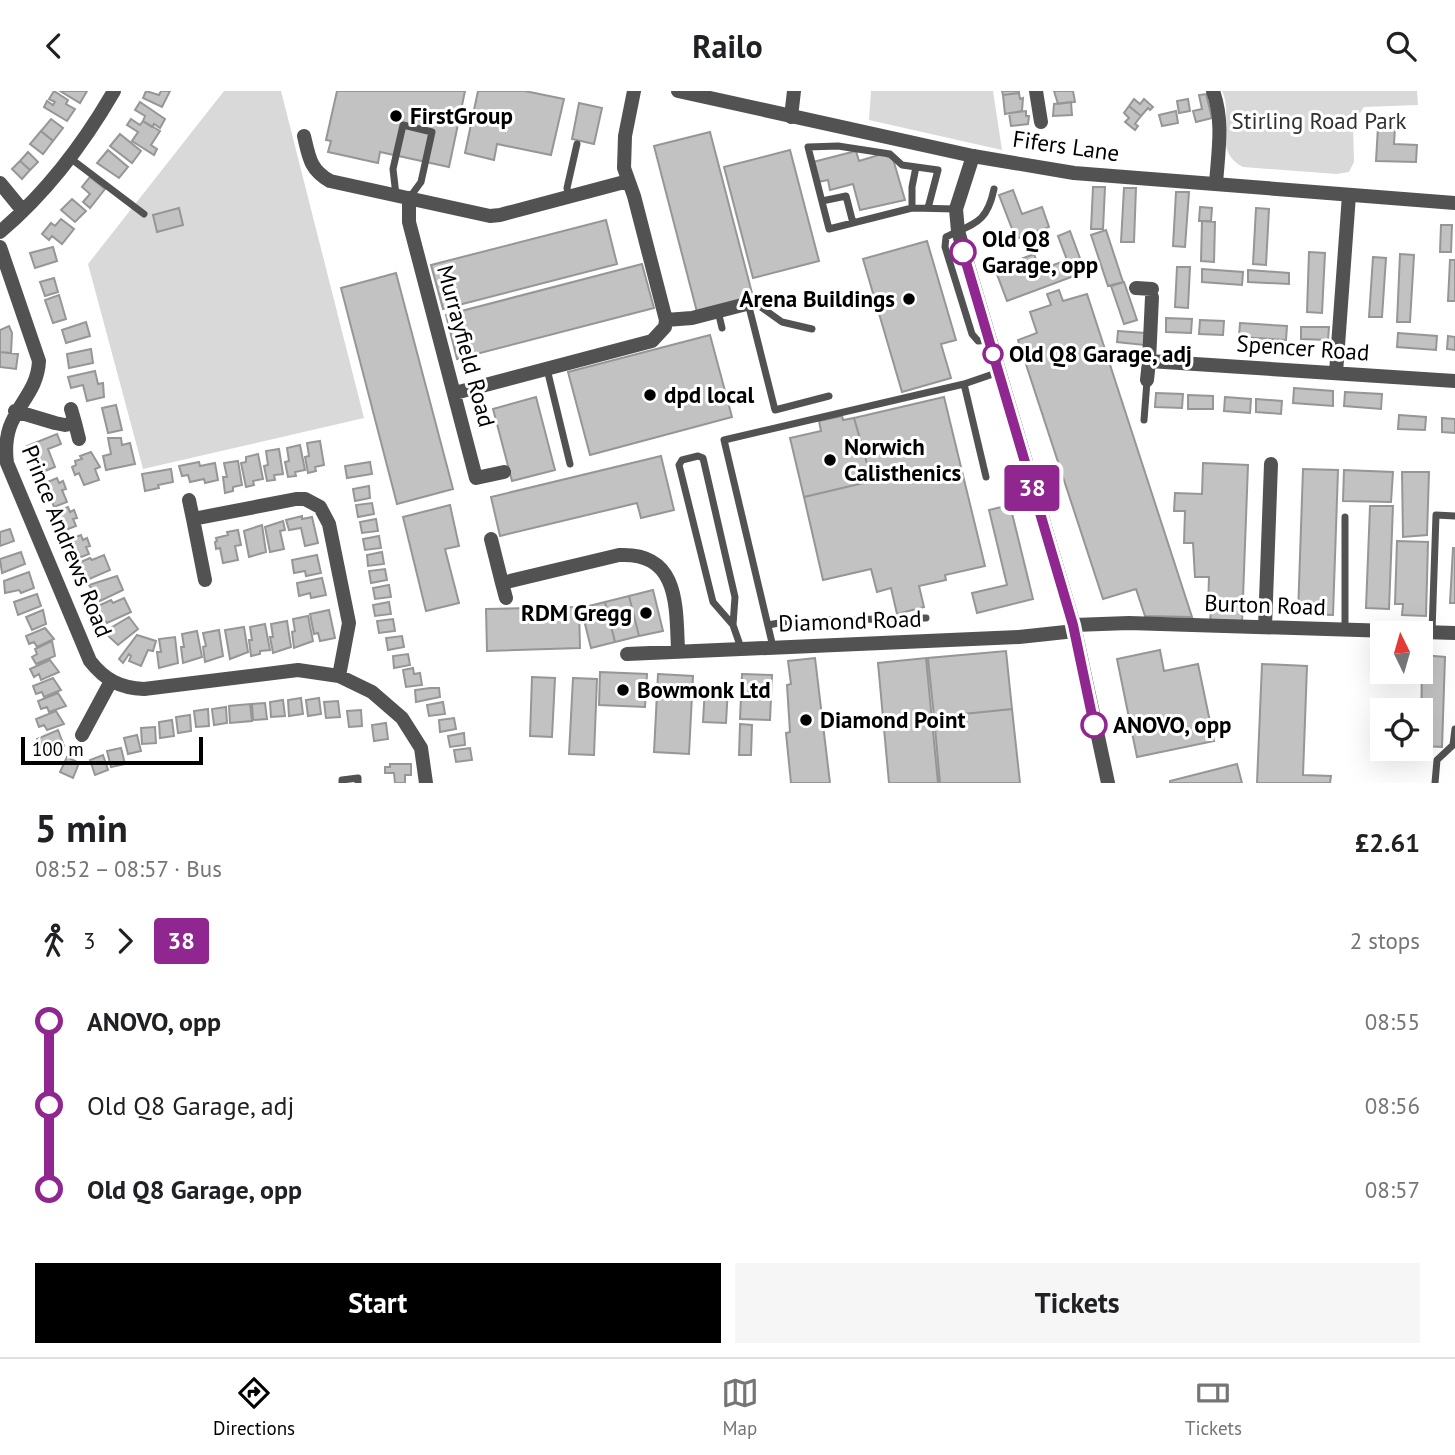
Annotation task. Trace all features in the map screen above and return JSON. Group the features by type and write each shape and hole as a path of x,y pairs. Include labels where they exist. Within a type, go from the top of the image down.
{"street":[{"path":"0,232 23,211 70,157 114,91"},
{"path":"455,393 652,341 665,327 666,320 623,158 634,91"},
{"name":"Fifers Lane","path":"678,91 973,156 1074,173 1455,203"},
{"path":"791,117 794,91"},
{"path":"1036,91 1041,122"},
{"path":"1213,91 1219,108 1220,122 1216,184"},
{"path":"304,136 310,164 319,175 330,181 403,197 467,204 490,216 628,181"},
{"path":"973,156 956,209 958,231 1074,628 1108,783"},
{"path":"0,183 23,211"},
{"path":"1336,373 1349,195"},
{"name":"Murrayfield Road","path":"403,197 476,478 504,472"},
{"name":"Prince Andrews Road","path":"0,247 39,361 34,382 15,411 5,433 7,463 90,661 111,681"},
{"path":"1136,288 1152,293 1147,380"},
{"path":"666,320 680,320 751,302"},
{"name":"Spencer Road","path":"1149,361 1455,381"},
{"name":"Prince Andrews Road","path":"15,411 55,423 73,416 79,439"},
{"path":"1265,627 1271,464"},
{"path":"193,519 296,499 305,499 320,506 329,524 349,623 338,676"},
{"path":"189,500 205,580"},
{"path":"491,539 506,598"},
{"path":"502,583 619,555 634,555 651,560 664,571 672,587 676,606 678,650"},
{"name":"Burton Road","path":"1074,628 1129,623 1370,631"},
{"name":"Diamond Road","path":"627,654 1019,637 1074,628"},
{"name":"Burton Road","path":"1433,632 1455,633"},
{"path":"82,735 111,681 144,689 298,670 338,676 372,692 402,718 421,748 426,783"}],"lane":[{"path":"403,125 432,132 421,182 403,197 394,169 403,125"},
{"path":"569,198 567,188 577,144"},
{"path":"928,208 939,172 902,165 890,154 838,146 808,147 830,229 912,208 956,209"},
{"path":"70,157 144,215"},
{"path":"912,208 916,167"},
{"path":"958,231 974,224 990,210 994,189"},
{"path":"822,201 846,196 853,223"},
{"path":"751,302 782,322 812,329"},
{"path":"751,302 775,410 829,396"},
{"path":"718,311 722,328"},
{"path":"547,369 570,464"},
{"path":"774,647 724,440 964,384 999,373"},
{"path":"1144,420 1147,380"},
{"path":"964,384 986,477"},
{"path":"733,625 735,597 702,458 698,456 682,460 679,465 713,602 733,625 741,648"},
{"path":"1432,621 1436,515 1455,516"},
{"path":"1345,517 1345,630"},
{"path":"768,625 790,621 926,618"},
{"path":"1435,783 1437,760 1453,745 1455,729"},
{"path":"342,783 342,779 358,779 358,783"}],"green space":[{"path":"224,91 281,91 364,418 143,469 88,264"},
{"path":"871,91 993,91 1002,150 869,120"},
{"name":"Stirling Road Park","path":"1222,91 1417,91 1418,105 1364,107 1353,123 1354,162 1349,172 1337,174 1243,167 1233,160 1226,143 1226,112"}],"building":[{"path":"54,91 68,100 66,104 75,109 67,121 44,107 47,101 53,105 55,102 49,99"},
{"path":"60,91 87,91 80,103"},
{"path":"146,91 159,95 161,91 170,91 162,107 143,98"},
{"name":"FirstGroup","path":"337,91 465,91 449,167 380,152 378,163 328,152 331,141 326,140"},
{"path":"478,91 525,91 564,99 551,155 497,144 494,160 465,153"},
{"path":"1002,91 1019,91 1019,93 1003,95"},
{"path":"1054,91 1073,91 1075,102 1058,104"},
{"path":"1019,93 1020,99 1023,98 1022,111 1005,114 1003,95"},
{"path":"1206,94 1212,118 1196,122 1193,111 1202,109 1199,95"},
{"path":"1134,99 1140,104 1144,99 1153,107 1150,110 1148,108 1141,116 1129,106"},
{"path":"1188,99 1190,111 1179,113 1177,101"},
{"path":"140,102 165,119 160,128 154,124 152,127 143,121 145,116 135,110"},
{"path":"1071,102 1072,115 1053,116 1054,104"},
{"path":"579,103 602,108 594,144 572,139"},
{"path":"1129,106 1141,116 1135,124 1138,126 1135,130 1125,122 1129,118 1124,113"},
{"path":"1026,111 1026,116 1029,116 1028,124 1011,126 1009,113"},
{"path":"1176,111 1178,123 1162,126 1159,115"},
{"path":"51,119 63,128 53,141 41,131"},
{"path":"131,119 140,125 143,121 160,131 151,145 157,149 154,155 132,141 138,132 127,125"},
{"path":"1378,127 1395,127 1394,144 1417,145 1416,162 1376,161"},
{"path":"41,131 53,141 43,154 30,144"},
{"path":"710,132 753,297 697,312 654,146"},
{"path":"120,134 141,151 132,163 110,146"},
{"path":"108,150 128,167 119,178 97,163"},
{"path":"790,150 819,261 753,278 724,167"},
{"path":"856,151 859,161 882,154 893,159 905,200 860,210 853,184 830,190 828,180 818,182 813,162"},
{"path":"28,152 38,162 30,170 20,161"},
{"path":"20,161 30,170 22,179 12,169"},
{"path":"90,177 105,189 90,208 83,202 90,194 82,187"},
{"path":"1093,187 1105,187 1103,229 1091,229"},
{"path":"1124,188 1136,188 1134,242 1121,242"},
{"path":"1013,190 1022,214 1042,207 1049,227 1016,239 999,195"},
{"path":"1176,192 1189,192 1185,247 1173,246"},
{"path":"72,199 86,211 75,222 61,210"},
{"path":"1200,207 1212,208 1211,221 1199,221"},
{"path":"179,208 183,225 157,232 153,215"},
{"path":"1256,208 1269,209 1266,265 1253,264"},
{"path":"61,219 74,229 62,244 52,236 49,240 42,234 51,223 55,226"},
{"path":"606,220 617,264 443,309 431,265"},
{"path":"1202,221 1215,222 1214,262 1201,261"},
{"path":"1441,225 1452,225 1451,252 1440,252"},
{"path":"1106,230 1123,282 1108,286 1091,235"},
{"path":"1070,231 1085,272 1007,301 995,269 1034,254 1040,270 1067,260 1058,236"},
{"name":"Arena Buildings","path":"927,241 956,340 941,344 951,378 902,392 863,259"},
{"path":"53,247 57,261 35,268 30,253"},
{"path":"1309,252 1325,253 1322,313 1307,312"},
{"path":"1400,254 1414,255 1410,322 1397,322"},
{"path":"1373,257 1386,258 1382,317 1369,317"},
{"path":"1450,260 1455,260 1455,301 1448,301"},
{"path":"642,264 654,308 457,359 446,315"},
{"path":"1177,267 1190,267 1188,308 1175,307"},
{"path":"1202,269 1243,272 1242,285 1202,282"},
{"path":"1248,270 1289,273 1289,284 1248,282"},
{"path":"396,273 453,489 397,504 341,288"},
{"path":"54,278 58,292 45,296 40,282"},
{"path":"1124,282 1137,320 1124,324 1111,286"},
{"path":"1059,290 1063,301 1087,294 1192,617 1145,616 1136,589 1103,599 1018,340 1037,333 1030,312 1051,305 1047,294"},
{"path":"59,295 66,319 53,323 45,300"},
{"path":"1166,318 1192,319 1191,333 1166,332"},
{"path":"1200,320 1224,321 1223,335 1199,334"},
{"path":"86,322 90,336 66,343 62,330"},
{"path":"1240,323 1287,326 1286,340 1239,337"},
{"path":"9,326 12,333 11,353 0,352 0,330"},
{"path":"1301,327 1329,327 1328,340 1301,339"},
{"path":"1118,331 1145,333 1144,345 1117,342"},
{"path":"1398,333 1437,336 1436,350 1397,347"},
{"name":"dpd local","path":"710,335 732,417 590,455 568,372"},
{"path":"1448,336 1455,337 1455,350 1447,349"},
{"path":"91,349 93,363 69,368 67,354"},
{"path":"0,352 18,354 16,369 0,367"},
{"path":"95,371 98,384 103,383 104,397 87,401 83,385 71,388 68,377"},
{"path":"1294,388 1333,391 1333,406 1293,403"},
{"path":"1345,392 1382,394 1381,409 1344,406"},
{"path":"1156,393 1183,394 1182,408 1155,407"},
{"path":"1188,395 1213,396 1213,409 1188,409"},
{"path":"536,397 555,470 512,481 493,409"},
{"path":"944,397 985,566 945,575 946,580 919,586 924,607 897,614 891,588 877,592 871,569 823,580 804,497 872,481 854,418"},
{"path":"1225,397 1251,399 1250,413 1224,411"},
{"path":"1256,399 1282,401 1281,414 1256,412"},
{"path":"116,405 122,430 108,433 102,408"},
{"path":"1399,415 1426,417 1425,430 1398,429"},
{"name":"Norwich Calisthenics","path":"842,416 843,420 854,418 872,481 804,497 790,438 821,431 819,421"},
{"path":"1442,418 1455,419 1455,433 1442,432"},
{"path":"57,434 61,444 48,449 55,467 38,474 27,446"},
{"path":"108,438 121,438 122,445 130,443 135,464 106,470 103,456 111,454"},
{"path":"320,441 324,465 315,467 316,471 308,473 305,457 309,456 307,443"},
{"path":"300,445 305,470 295,472 296,476 288,477 285,462 289,461 287,448"},
{"path":"279,449 283,474 274,475 275,480 267,481 264,466 268,465 266,451"},
{"path":"91,452 100,467 95,469 99,480 84,485 79,473 75,475 72,467 76,465 75,461 82,459 80,456"},
{"path":"258,454 263,479 253,481 254,485 246,487 241,463 246,462 246,457"},
{"path":"661,456 674,510 641,518 637,503 500,536 491,497"},
{"path":"238,461 242,485 225,493 223,477 227,477 224,463"},
{"path":"199,462 200,466 215,463 218,480 190,482 188,475 182,476 179,466"},
{"path":"370,462 372,474 347,478 345,466"},
{"path":"1203,463 1248,465 1242,624 1210,623 1209,577 1195,577 1193,543 1184,543 1185,511 1174,511 1175,493 1202,494"},
{"path":"171,469 173,482 145,491 142,474"},
{"path":"1303,469 1338,470 1333,615 1298,614"},
{"path":"1344,470 1393,472 1391,502 1343,501"},
{"path":"1402,472 1429,472 1427,535 1403,537"},
{"path":"57,478 59,483 63,481 66,489 62,490 67,502 54,507 45,483"},
{"path":"369,486 370,498 355,501 353,489"},
{"path":"372,503 374,514 358,517 356,505"},
{"path":"450,505 459,546 445,549 459,603 426,611 403,517"},
{"path":"1010,505 1033,599 977,613 972,593 1007,585 989,510"},
{"path":"1370,506 1393,506 1389,609 1366,608"},
{"path":"68,507 70,512 74,510 77,518 73,519 76,526 63,531 55,512"},
{"path":"302,516 302,519 312,517 318,543 305,546 301,528 289,530 286,520"},
{"path":"376,519 378,531 362,533 360,522"},
{"path":"283,521 285,530 280,531 284,549 270,552 265,527"},
{"path":"262,525 266,552 249,557 244,531"},
{"path":"10,529 14,541 0,546 0,532"},
{"path":"238,530 241,545 235,546 238,560 223,563 220,548 216,549 216,538"},
{"path":"81,535 83,540 87,538 90,546 86,547 89,554 76,559 68,540"},
{"path":"379,536 381,548 365,550 363,539"},
{"path":"1397,541 1428,542 1426,616 1402,615 1403,604 1395,604"},
{"path":"1453,548 1455,603 1450,603"},
{"path":"21,552 25,564 2,573 0,559"},
{"path":"382,552 384,564 368,566 367,555"},
{"path":"104,555 110,570 87,580 82,571 79,572 76,564"},
{"path":"317,555 321,573 306,576 305,571 294,573 292,560"},
{"path":"385,569 387,580 371,583 369,571"},
{"path":"29,572 34,588 21,593 19,590 5,593 4,581"},
{"path":"117,576 123,590 100,601 89,585"},
{"path":"322,578 326,595 311,598 310,593 299,596 297,583"},
{"path":"389,585 391,597 375,599 373,588"},
{"name":"RDM Gregg","path":"653,590 663,631 639,636 629,596"},
{"path":"37,594 41,606 18,615 14,602"},
{"path":"629,596 639,636 615,642 605,602"},
{"path":"124,598 131,612 107,623 96,607"},
{"path":"389,602 391,614 375,616 373,605"},
{"path":"605,602 615,642 591,648 581,608"},
{"path":"579,607 580,648 487,651 486,609"},
{"path":"43,610 46,624 32,630 26,617"},
{"path":"329,610 335,638 320,641 318,633 314,634 310,614"},
{"path":"308,616 313,641 294,648 293,619"},
{"path":"129,617 138,629 118,645 104,632"},
{"path":"393,619 395,631 379,633 377,621"},
{"path":"287,621 291,647 273,653 271,624"},
{"path":"265,624 270,650 251,656 250,627"},
{"path":"244,627 248,652 230,659 225,630"},
{"path":"45,628 54,639 37,647 34,642 29,644 26,636"},
{"path":"219,630 223,656 205,662 203,633"},
{"path":"197,631 202,657 183,663 182,634"},
{"path":"137,635 156,641 153,651 148,650 141,666 129,661 129,654 123,663 119,659"},
{"path":"402,636 404,647 388,650 386,638"},
{"path":"175,637 178,663 159,668 159,639"},
{"path":"52,641 55,656 36,664 32,657 37,654 35,649"},
{"path":"1160,650 1164,671 1198,664 1214,741 1137,757 1117,659"},
{"path":"1006,651 1012,709 934,717 928,658"},
{"path":"408,654 410,665 394,668 393,656"},
{"path":"1433,656 1445,657 1442,747 1433,747 1433,698 1422,698 1422,684 1433,684"},
{"name":"Diamond Point","path":"815,658 830,783 791,783 786,733 790,732 787,685 791,684 788,661"},
{"path":"926,658 938,783 889,783 878,663"},
{"path":"50,660 59,672 41,680 39,674 34,677 30,669"},
{"path":"1262,664 1307,666 1303,775 1331,776 1330,783 1257,783"},
{"path":"413,668 414,674 420,673 422,685 406,687 403,670"},
{"name":"Bowmonk Ltd","path":"600,672 647,674 645,707 599,705"},
{"path":"658,674 693,676 689,754 654,752"},
{"path":"742,674 772,675 770,720 740,719"},
{"path":"532,677 555,678 552,737 530,736"},
{"path":"53,678 61,690 44,697 42,692 36,694 33,686"},
{"path":"573,678 597,679 594,755 569,754"},
{"path":"705,687 728,688 726,723 703,722"},
{"path":"439,688 440,697 416,702 415,690"},
{"path":"58,693 66,706 49,712 47,707 41,709 38,701"},
{"path":"301,698 303,714 289,716 288,700"},
{"path":"319,698 321,714 308,716 306,700"},
{"path":"283,700 285,716 271,717 270,702"},
{"path":"338,701 340,717 326,718 324,702"},
{"path":"443,702 445,714 429,716 427,705"},
{"path":"265,703 267,719 253,720 252,704"},
{"path":"250,704 252,721 230,723 229,706"},
{"path":"226,707 227,723 214,725 212,709"},
{"path":"208,709 209,726 196,727 194,711"},
{"path":"1012,709 1020,783 940,783 934,717"},
{"path":"361,710 362,726 349,727 347,711"},
{"path":"56,711 64,724 47,730 44,725 39,727 36,719"},
{"path":"190,715 191,731 178,733 176,717"},
{"path":"454,718 456,729 440,732 439,720"},
{"path":"172,720 174,736 160,738 159,722"},
{"path":"386,723 388,739 374,741 372,725"},
{"path":"740,724 752,725 751,755 739,755"},
{"path":"155,727 156,743 142,744 141,728"},
{"path":"58,730 64,746 44,754 37,739"},
{"path":"464,733 465,745 450,747 448,736"},
{"path":"137,735 141,751 128,754 124,738"},
{"path":"121,748 125,764 111,767 107,751"},
{"path":"470,748 472,760 456,762 454,750"},
{"path":"103,755 108,770 95,775 90,760"},
{"path":"67,757 79,763 73,778 60,772"},
{"path":"390,764 411,764 411,775 405,775 405,783 395,783 394,773 385,773 385,767 390,767"},
{"path":"1237,764 1242,783 1170,783 1170,781"}],"bus line":[{"name":"38","path":"963,252 1073,625 1094,725"}],"place":[{"name":"FirstGroup","path":"396,116"},
{"name":"Old Q8 Garage, opp","path":"963,252"},
{"name":"Arena Buildings","path":"909,299"},
{"name":"Old Q8 Garage, adj","path":"993,354"},
{"name":"dpd local","path":"650,395"},
{"name":"Norwich Calisthenics","path":"830,460"},
{"name":"RDM Gregg","path":"646,613"},
{"name":"Bowmonk Ltd","path":"623,690"},
{"name":"Diamond Point","path":"806,720"},
{"name":"ANOVO, opp","path":"1094,725"}]}
